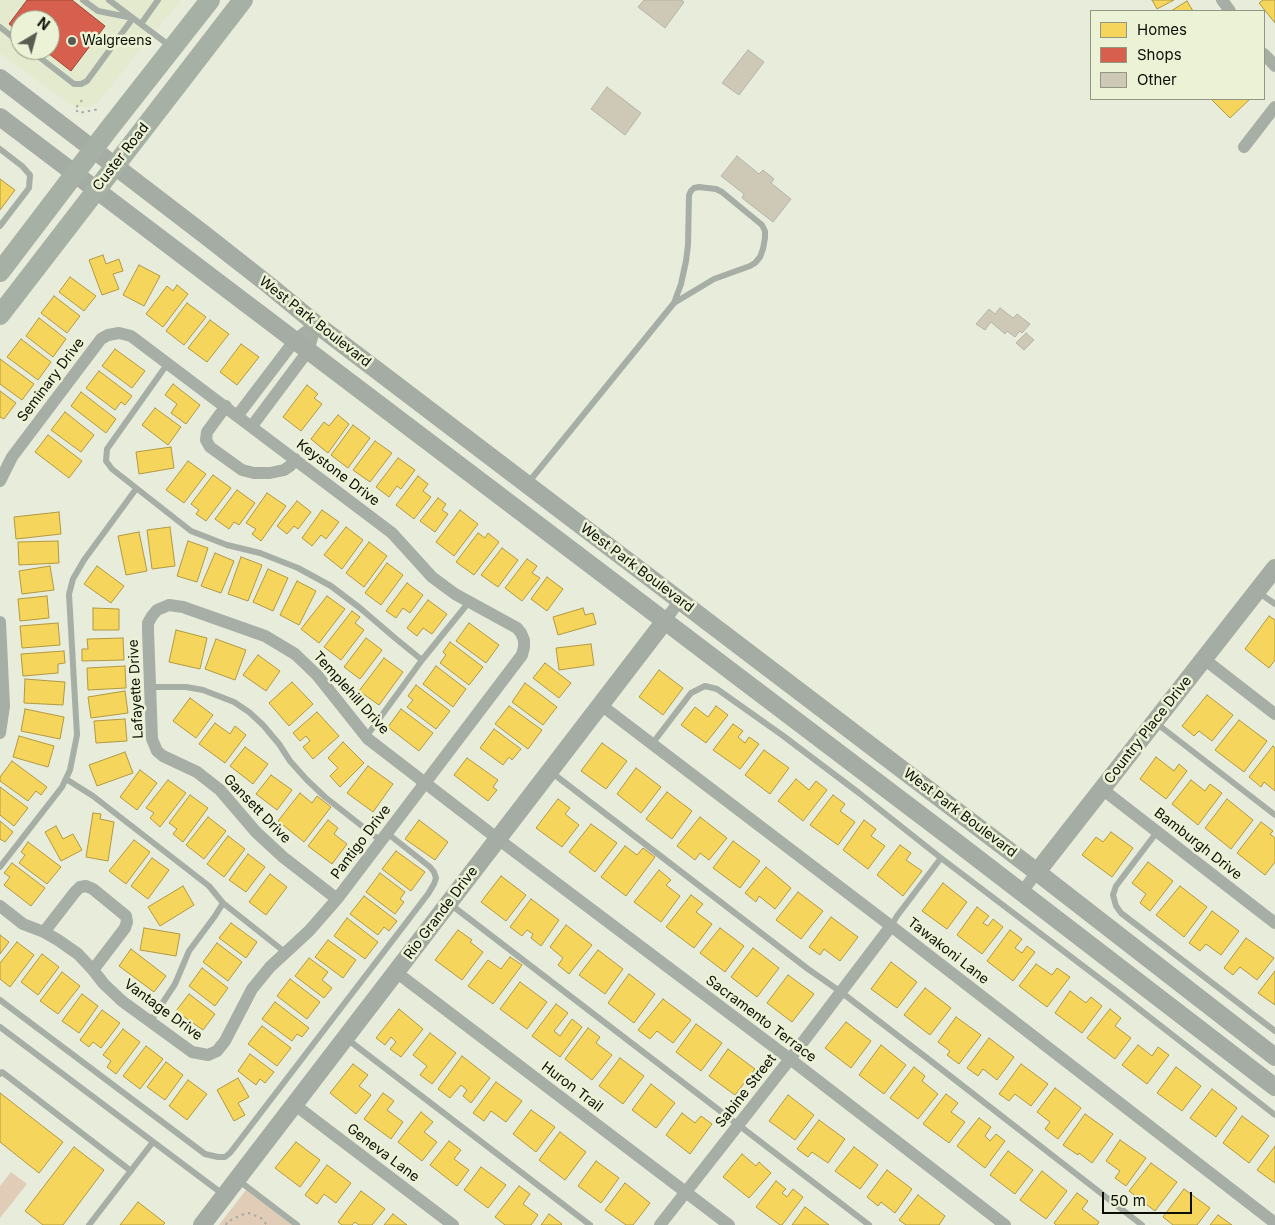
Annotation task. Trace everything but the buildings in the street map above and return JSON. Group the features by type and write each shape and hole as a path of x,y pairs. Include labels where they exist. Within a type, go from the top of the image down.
{"main road":[{"name":"Custer Road","path":"0,272 210,0"},
{"name":"Custer Road","path":"0,315 243,0"},
{"name":"West Park Boulevard","path":"0,78 243,264 316,324 1037,872 1275,1057"},
{"name":"West Park Boulevard","path":"0,117 512,504 1275,1087"},
{"path":"512,504 527,484"},
{"name":"Country Place Drive","path":"1037,872 1275,568"},
{"name":"Rio Grande Drive","path":"202,1225 664,622"}],"street":[{"path":"1265,55 1275,66"},
{"path":"1244,147 1275,107"},
{"path":"252,426 316,324"},
{"name":"Keystone Drive","path":"119,333 131,336 168,363 392,533 432,577 454,594 517,628 522,633 524,647"},
{"name":"Seminary Drive","path":"0,481 12,456 101,339 108,335 119,333"},
{"path":"238,415 301,346"},
{"path":"226,406 207,432 206,440 210,447 242,470 254,473 270,473 284,470 295,459"},
{"name":"Rio Grande Drive","path":"664,622 680,600"},
{"name":"Templehill Drive","path":"162,607 169,605 183,607 265,636 295,654 317,675 366,737 498,839"},
{"name":"Lafayette Drive","path":"154,745 152,739 148,623 157,610 162,607"},
{"path":"0,622 4,706 0,733"},
{"name":"Pantigo Drive","path":"217,1051 225,1041 252,989 270,967 309,931 337,899 522,655 524,647"},
{"path":"1204,659 1275,714"},
{"name":"Tawakoni Lane","path":"601,705 1275,1223"},
{"name":"Gansett Drive","path":"154,745 163,756 197,772 220,790 256,832 283,857 337,899"},
{"name":"Bamburgh Drive","path":"1102,789 1275,923"},
{"name":"Sacramento Terrace","path":"498,839 790,1059 1005,1225"},
{"name":"Country Place Drive","path":"1022,892 1037,872"},
{"path":"44,932 80,887 86,886 92,889 126,916 127,922 125,928 93,970"},
{"name":"Vantage Drive","path":"0,906 23,924 44,932 78,954 104,984 122,1001 192,1052 208,1055 217,1051"},
{"name":"Sabine Street","path":"660,1225 891,926"},
{"name":"Huron Trail","path":"396,972 729,1225"},
{"name":"Geneva Lane","path":"295,1105 453,1225"}],"lane":[{"path":"83,0 98,11 133,18"},
{"path":"110,0 172,48"},
{"path":"141,24 158,0"},
{"path":"43,60 74,84 81,84 87,81 133,18"},
{"path":"0,27 10,35"},
{"path":"0,149 22,166 30,175 29,188 0,226"},
{"path":"527,484 674,303 681,284 687,253 689,195 694,188 716,189 762,225 765,231 763,249 760,257 750,266 714,279 674,303"},
{"path":"168,363 107,449 106,461 112,469 191,530 227,545 260,553 298,568 331,586 422,660"},
{"path":"0,867 62,787 70,770 77,735 70,594 73,579 84,560 136,489"},
{"path":"1257,591 1275,604"},
{"path":"366,737 422,660 469,602"},
{"path":"652,744 691,693 705,686 718,689 859,793 941,858 1116,990 1275,1115"},
{"path":"0,1000 205,1154 218,1158 225,1157 230,1153 434,884 436,878 430,867 325,797 313,786 263,725 249,712 234,702 203,690 150,687"},
{"path":"1155,722 1275,815"},
{"path":"550,771 808,969 841,992 1142,1225"},
{"path":"66,778 93,796 209,886 223,903 286,953"},
{"path":"1157,832 1116,886 1113,895 1116,906 1129,919 1275,1031"},
{"path":"891,926 941,858"},
{"path":"150,1022 175,984 190,951 216,916 223,903"},
{"path":"449,903 869,1225"},
{"path":"0,1026 225,1196"},
{"path":"346,1038 590,1225"},
{"path":"0,1074 2,1072 131,1171"},
{"path":"90,1225 153,1142"},
{"path":"237,1180 297,1225"}],"path":[{"path":"82,100 75,109 79,113 99,109"},
{"path":"226,1225 227,1222 249,1213 260,1218 267,1225"}],"shaded area":[{"path":"0,0 181,0 99,101 89,108 71,105 0,53"},
{"path":"11,1172 27,1184 0,1218 0,1186"},
{"path":"246,1190 292,1225 219,1225"}],"place":[{"name":"Walgreens","path":"72,41"}]}
